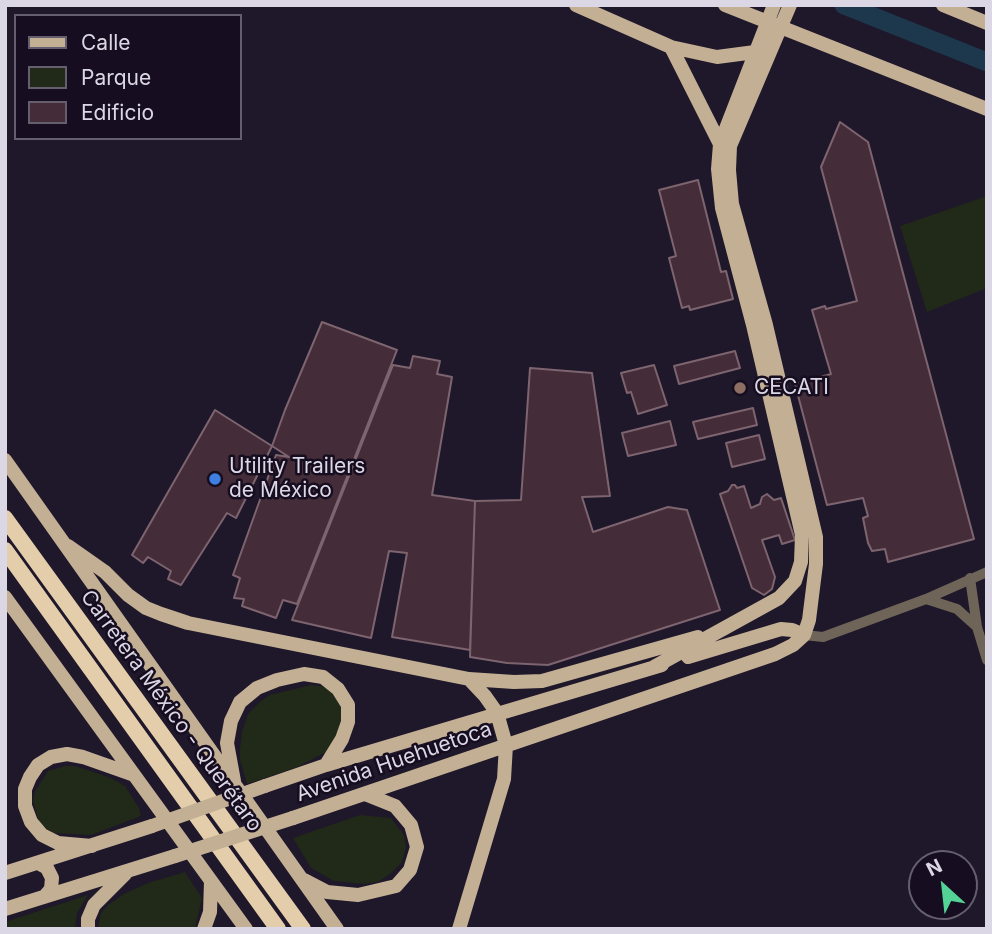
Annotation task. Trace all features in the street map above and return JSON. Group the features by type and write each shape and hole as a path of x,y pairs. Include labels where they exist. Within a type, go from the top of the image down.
{"highway":[{"name":"Carretera México - Querétaro","path":"5,518 303,929"},
{"name":"Carretera México - Querétaro","path":"5,551 278,929"}],"main road":[{"path":"576,5 671,47 717,57 761,54"},
{"path":"726,5 778,15 987,109"},
{"path":"943,5 987,23"},
{"path":"725,145 778,15"},
{"path":"654,667 779,598 795,581 801,562 802,535 760,325 732,204 725,145 671,47"},
{"path":"760,325 816,537 816,564 809,620 798,640"},
{"path":"5,460 337,929"},
{"path":"68,546 105,572 128,595 146,608 188,623 469,679 542,681 727,629"},
{"path":"5,597 246,929"},
{"path":"654,667 766,632 792,629 798,640"},
{"name":"Avenida Huehuetoca","path":"5,909 293,818 614,710 798,640"},
{"name":"Avenida Huehuetoca","path":"5,873 152,826 326,765 654,667"},
{"path":"235,785 227,743 231,721 240,702 257,688 304,674 323,677 338,689 348,705 348,722 342,739 326,765"},
{"path":"459,929 504,779 506,745 496,713 469,679"},
{"path":"92,846 58,843 42,835 31,822 25,806 25,789 30,777 38,765 51,757 67,754 135,775"},
{"path":"300,878 327,892 358,895 396,886 411,870 417,847 411,825 395,806 365,794"},
{"path":"38,863 47,868 52,877 51,889 44,897"},
{"path":"88,929 94,905 128,871"},
{"path":"204,929 210,912 211,881"}],"street":[{"name":"Avenida Huehuetoca","path":"798,640 823,637 926,599 987,572"},
{"path":"971,578 977,627 987,660"},
{"path":"926,599 957,609 977,627"}],"green space":[{"path":"987,196 987,288 927,312 900,226"},
{"path":"311,685 330,690 342,703 344,711 334,748 297,767 247,784 240,760 240,748 248,714 270,695"},
{"path":"75,766 111,778 125,786 141,816 91,835 53,833 40,825 33,801 35,791 48,771"},
{"path":"360,815 391,818 404,835 406,848 402,862 378,882 364,884 334,881 311,868 293,838"},
{"path":"185,872 202,898 195,929 98,929 101,913 124,894 148,883"},
{"path":"88,895 77,913 75,929 5,929 5,922"}],"building":[{"path":"840,122 868,142 974,539 888,562 885,549 872,551 868,543 863,518 868,516 863,498 827,505 795,384 831,374 812,310 857,301 821,167"},
{"path":"698,180 721,272 726,271 733,299 690,310 689,306 682,308 669,258 676,256 659,190"},
{"path":"322,322 397,350 297,604 283,600 276,618 242,606 244,599 234,598 240,578 233,575 276,455 289,457 272,446"},
{"path":"735,351 740,368 679,384 674,366"},
{"path":"413,356 440,361 437,374 452,377 432,495 475,501 470,650 392,637 407,553 389,551 371,638 292,620 393,365 410,368"},
{"path":"654,365 667,405 638,414 631,392 627,393 621,373"},
{"path":"530,368 592,373 610,496 582,497 593,532 668,507 687,510 720,610 548,665 507,663 470,657 475,501 521,500"},
{"path":"753,408 757,425 698,439 693,422"},
{"name":"Utility Trailers de México","path":"215,410 272,446 236,518 227,513 181,585 168,579 171,571 148,557 143,563 132,555"},
{"path":"670,421 676,445 628,456 622,433"},
{"path":"759,435 765,459 732,467 726,443"},
{"path":"732,485 737,488 744,486 751,508 760,504 762,497 767,494 774,500 781,498 795,540 782,544 779,535 762,540 775,577 772,589 764,595 752,588 720,494 728,491"}],"waterway":[{"path":"844,5 987,62"}],"place":[{"name":"CECATI","path":"740,388"},
{"name":"Utility Trailers de México","path":"215,479"}]}
